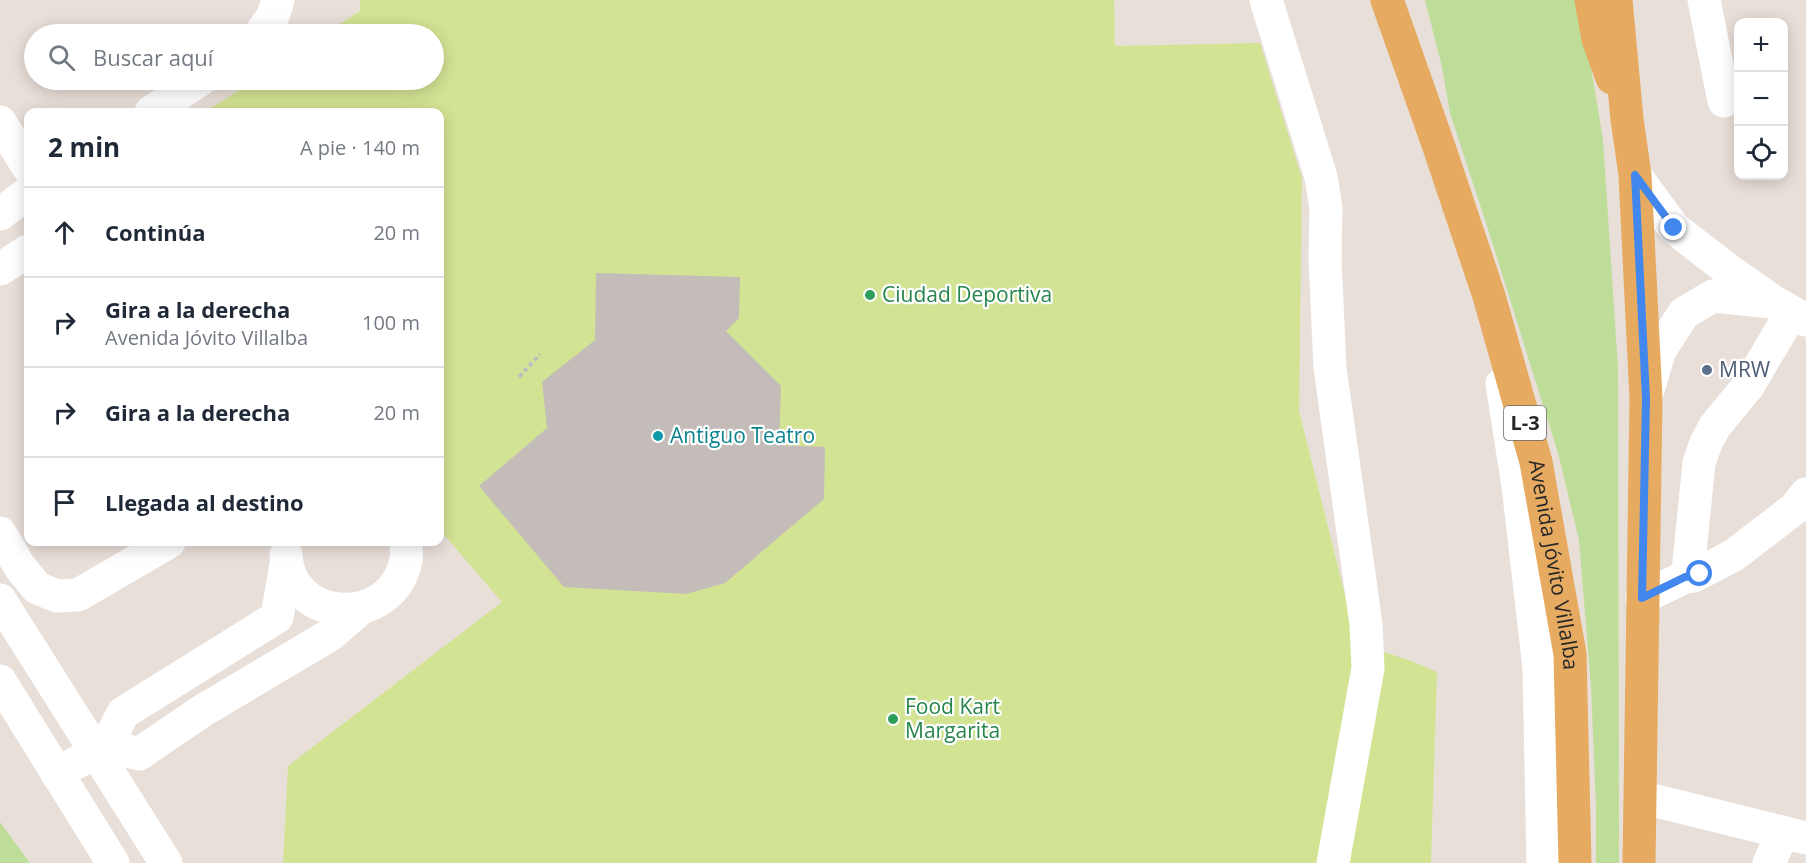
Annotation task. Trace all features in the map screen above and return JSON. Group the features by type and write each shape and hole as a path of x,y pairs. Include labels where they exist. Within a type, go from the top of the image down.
{"main road":[{"name":"Avenida Jóvito Villalba","path":"1387,0 1489,296 1536,462 1570,654 1575,863"},
{"path":"1405,0 1428,68 1439,147"},
{"path":"1592,0 1598,39 1627,119"},
{"path":"1616,0 1623,55 1627,119 1635,175 1646,399 1639,863"}],"street":[{"path":"267,24 273,16 278,0"},
{"path":"1266,0 1321,177 1326,208 1325,259 1330,368 1366,624 1368,668 1333,863"},
{"path":"1623,55 1628,0"},
{"path":"1704,0 1724,101"},
{"path":"158,108 185,90"},
{"path":"1635,175 1674,228 1727,269 1791,311"},
{"path":"0,214 24,196"},
{"path":"0,269 24,254"},
{"path":"1489,296 1518,486 1539,668 1543,863"},
{"path":"1646,399 1660,350 1684,313 1713,296 1791,311"},
{"path":"1685,577 1688,572 1699,463 1706,444 1715,426 1748,386 1791,311"},
{"path":"1642,598 1685,577 1694,576 1734,555 1794,509 1806,494"},
{"path":"0,533 20,567 37,588 57,596 78,595 162,546"},
{"path":"101,749 140,754 202,711 330,635 360,609 382,599 398,581 406,559 406,546"},
{"path":"286,553 296,586 314,602 336,610 360,609"},
{"path":"57,774 101,749 123,713 277,617 286,553"},
{"path":"0,600 101,749 166,863"},
{"path":"0,681 113,863"},
{"path":"1640,798 1794,835 1769,863"}],"path":[{"path":"519,377 540,354"}],"green space":[{"name":"Ciudad Deportiva","path":"360,0 1114,0 1115,46 1260,43 1302,179 1299,411 1357,643 1437,672 1431,863 283,863 288,766 502,602 444,535 444,108 211,108 239,90 444,90 444,24 340,24 360,11"},
{"path":"1425,0 1580,0 1603,140 1618,368 1619,863 1596,863 1591,686 1579,540 1558,453 1450,113 1442,67"},
{"path":"0,822 30,863 0,863"}],"building":[{"name":"Antiguo Teatro","path":"596,273 740,277 739,318 726,331 781,386 779,445 825,447 824,499 725,583 686,594 564,587 479,486 547,428 542,382 595,340"}],"place":[{"name":"Ciudad Deportiva","path":"870,295"},
{"name":"MRW","path":"1707,370"},
{"name":"Antiguo Teatro","path":"658,436"},
{"name":"Food Kart Margarita","path":"893,719"}],"route":[{"path":"1674,228 1635,175 1646,399 1642,598 1685,577 1700,574"}]}
